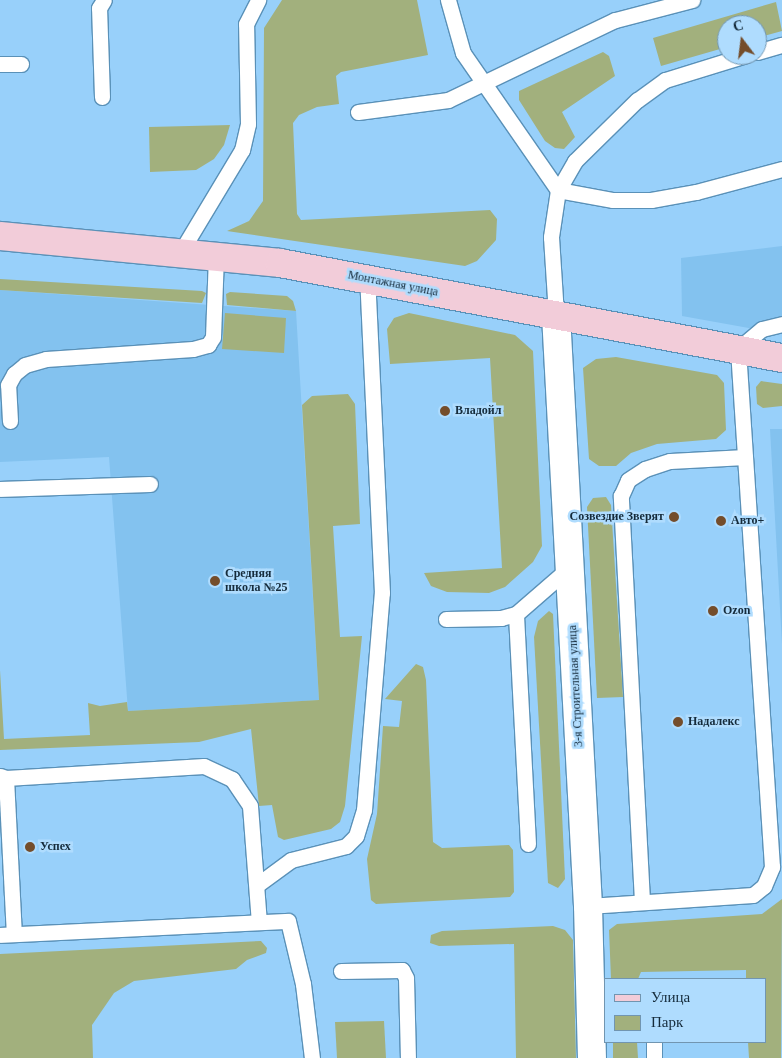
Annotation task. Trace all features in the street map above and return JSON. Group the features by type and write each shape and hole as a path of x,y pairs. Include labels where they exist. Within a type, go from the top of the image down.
{"main road":[{"name":"Монтажная улица","path":"0,236 216,255 367,278 782,358"}],"street":[{"name":"3-я Строительная улица","path":"556,315 588,906 592,1058"}],"lane":[{"path":"102,97 99,8 104,0"},
{"path":"180,253 242,150 248,124 246,24 258,0"},
{"path":"448,0 463,53 558,190 613,200 651,200 782,169"},
{"path":"358,112 448,100 615,20 692,0"},
{"path":"767,49 782,45"},
{"path":"556,315 551,237 558,190 575,161 644,95 679,74 717,63"},
{"path":"0,64 21,64"},
{"path":"10,421 8,385 14,374 26,365 46,358 193,349 208,345 213,337 216,255"},
{"path":"257,885 291,860 346,846 356,836 364,810 382,593 367,278"},
{"path":"588,906 753,895 764,886 772,867 738,350 762,329 782,324"},
{"path":"642,902 621,496 628,480 645,469 670,461 745,456"},
{"path":"0,489 150,484"},
{"path":"446,619 501,618 516,614 569,568"},
{"path":"516,614 528,844"},
{"path":"260,922 250,806 232,779 204,766 3,777 7,934 288,921 303,984 312,1058"},
{"path":"341,971 402,970 406,978 408,1058"},
{"path":"654,1043 654,1058"}],"shaded area":[{"path":"782,246 782,334 682,316 681,258"},
{"name":"Средняя школа №25","path":"0,290 296,311 319,700 128,711 109,457 0,462"},
{"path":"770,429 782,429 782,644"}],"green space":[{"path":"282,0 417,0 428,55 341,72 336,76 339,104 317,107 299,115 293,123 297,214 301,220 490,210 497,219 496,240 477,261 465,266 227,231 249,221 263,201 264,28"},
{"path":"776,2 782,31 767,35 767,15 732,15"},
{"path":"717,19 717,50 661,66 653,38"},
{"path":"603,52 609,56 615,76 562,112 575,137 564,149 555,148 545,141 519,100 519,91"},
{"path":"230,125 224,145 214,159 196,170 150,172 149,127"},
{"path":"0,279 202,291 206,293 202,303 0,290"},
{"path":"230,292 287,296 293,301 296,311 227,305 226,294"},
{"path":"225,313 286,318 284,353 222,349"},
{"path":"409,313 515,335 533,351 542,546 533,562 505,587 489,593 447,592 431,586 424,573 502,568 490,358 390,364 387,329 394,318"},
{"path":"616,357 717,375 724,383 726,430 716,439 657,444 631,453 616,466 599,466 589,459 583,368 596,359"},
{"path":"761,381 782,384 782,406 763,408 757,404 756,387"},
{"path":"348,394 355,404 360,524 333,526 340,637 362,636 345,806 340,822 331,829 284,840 278,837 272,805 259,806 251,729 199,742 0,750 0,670 4,739 90,735 88,703 100,706 127,702 128,711 319,700 302,405 312,396"},
{"path":"606,497 611,505 623,697 597,698 587,507 593,498"},
{"path":"549,611 553,614 565,879 558,888 548,883 534,637 538,621"},
{"path":"416,664 423,667 426,680 433,842 442,848 509,845 513,850 514,892 510,897 376,904 371,900 367,859 377,814 383,726 399,727 402,701 385,699"},
{"path":"782,899 781,1058 749,1058 748,1043 767,1043 767,978 746,978 746,970 641,972 638,978 611,978 609,930 617,924 762,914"},
{"path":"553,926 565,930 573,940 576,1058 516,1058 514,944 439,946 430,943 431,935 442,931"},
{"path":"261,941 267,948 266,953 247,960 236,969 134,981 114,993 92,1025 93,1058 0,1058 0,954"},
{"path":"384,1021 386,1058 337,1058 335,1022"},
{"path":"613,1043 637,1043 638,1058 613,1058"}],"place":[{"name":"Владойл","path":"445,411"},
{"name":"Созвездие Зверят","path":"674,517"},
{"name":"Авто+","path":"721,521"},
{"name":"Средняя школа №25","path":"215,581"},
{"name":"Ozon","path":"713,611"},
{"name":"Надалекс","path":"678,722"},
{"name":"Успех","path":"30,847"}]}
